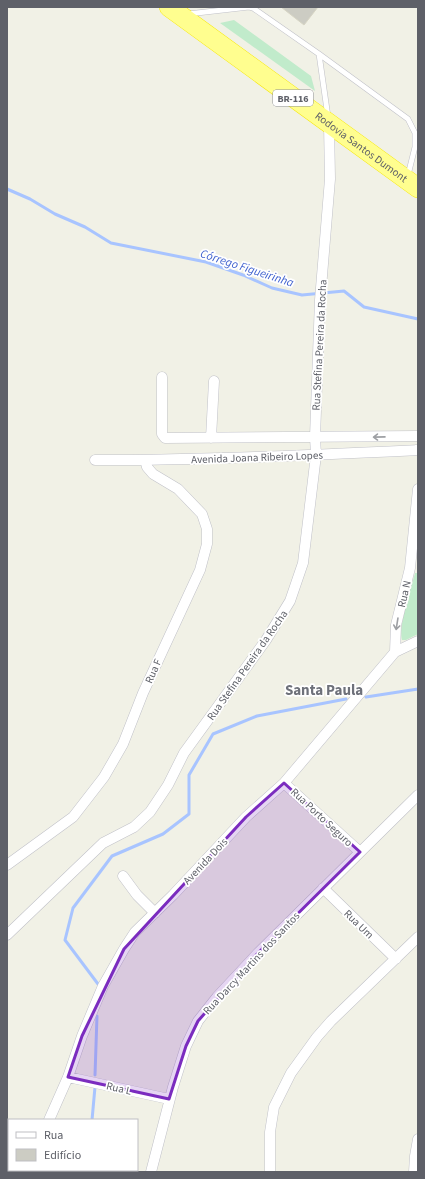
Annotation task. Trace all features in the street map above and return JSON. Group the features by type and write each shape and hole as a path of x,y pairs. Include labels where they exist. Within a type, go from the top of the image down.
{"highway":[{"name":"Rodovia Santos Dumont","path":"175,11 412,184"}],"street":[{"name":"Rua Stefina Pereira da Rocha","path":"7,935 103,843 134,827 150,812 168,785 184,752 266,640 290,601 303,563 316,455 315,438 320,300 330,179 329,124"},
{"name":"Avenida Joana Ribeiro Lopes","path":"162,377 162,434 165,438 418,436"},
{"path":"211,438 214,381"},
{"name":"Avenida Joana Ribeiro Lopes","path":"95,460 316,455 418,450"},
{"name":"Rua F","path":"7,865 73,817 104,777 123,744 143,693 200,570 207,544 208,529 202,514 178,489 152,474 147,467 145,460"},
{"name":"Rua N","path":"395,652 396,625 414,568 418,489"},
{"name":"Avenida Dois","path":"49,1119 68,1077 82,1036 103,986 124,948 135,932 173,895 246,817 284,782 395,652 418,641"},
{"name":"Rua Porto Seguro","path":"284,782 360,852"},
{"name":"Rua Darcy Martins dos Santos","path":"151,1172 169,1099 186,1046 198,1021 217,997 258,953 418,795"},
{"path":"123,876 137,895 155,913"},
{"name":"Rua Um","path":"323,888 396,959"},
{"path":"270,1172 270,1132 274,1107 291,1073 317,1037 331,1022 396,959 416,942"},
{"name":"Rua L","path":"68,1077 169,1099"},
{"path":"414,1172 418,1139"}],"lane":[{"path":"175,11 253,8 319,54 408,119 415,133 412,184"},
{"path":"319,54 329,124"}],"highlighted area":[{"path":"284,783 360,852 258,953 198,1021 186,1046 169,1099 68,1077 82,1036 124,949 246,817"}],"green space":[{"path":"234,20 311,76 315,91 220,23"},
{"path":"415,573 418,573 418,634 406,640 402,640 401,634 403,617"}],"building":[{"path":"281,7 318,7 304,25"}],"waterway":[{"name":"Córrego Figueirinha","path":"7,189 30,199 55,214 85,227 111,243 206,262 243,275 272,288 302,295 344,291 364,307 418,319"},
{"path":"366,697 418,689"},
{"path":"98,984 65,940 73,908 112,856 163,834 189,814 189,775 213,734 257,716 346,699"},
{"path":"95,1075 97,1016"},
{"path":"92,1119 95,1087"}],"district":[{"name":"Santa Paula","path":"324,690"}]}
